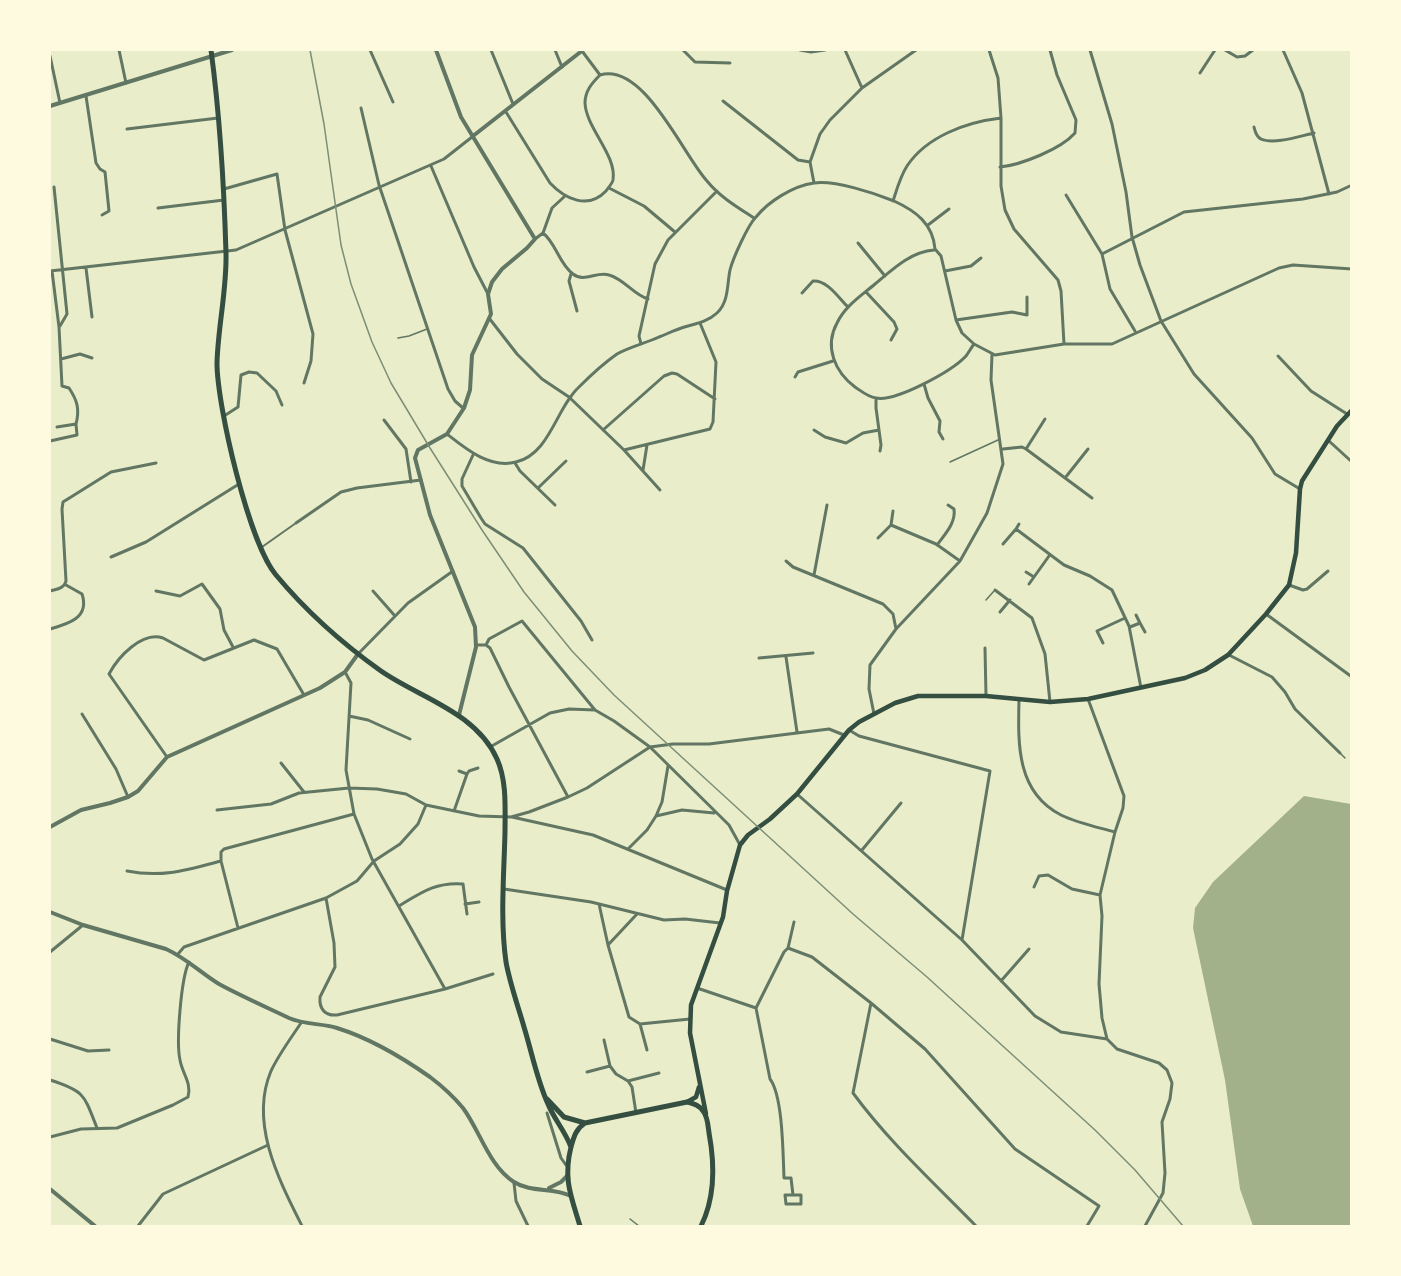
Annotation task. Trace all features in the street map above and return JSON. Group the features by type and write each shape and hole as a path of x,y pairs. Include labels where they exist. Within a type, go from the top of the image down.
{"highway":[{"path":"211,53 219,118 226,252 217,363 218,382 240,483 260,548 277,576 308,609 358,654 386,674 459,715 490,747 497,759 508,817 504,889 508,970 546,1098 567,1135 571,1147"},
{"path":"546,1098 564,1118 585,1123 687,1102 699,1107 706,1115 712,1152 713,1182 710,1202 701,1227"},
{"path":"580,1227 571,1196 566,1166 574,1133 585,1123"}],"main road":[{"path":"706,1115 690,1032 691,1005 720,923 740,845 748,835 770,819 797,794 849,730 895,703 918,696 986,696 1050,702 1088,699 1185,678 1205,670 1228,655 1289,585 1296,553 1300,489 1307,471 1349,412"},
{"path":"687,1102 696,1097 699,1081"}],"street":[{"path":"119,50 126,83"},
{"path":"50,106 126,83 211,53 232,50"},
{"path":"370,50 393,102"},
{"path":"436,50 461,117 535,239"},
{"path":"491,50 513,105"},
{"path":"555,50 562,66"},
{"path":"50,441 77,435 78,414 78,405 69,388 62,386 51,271 236,250 431,166 451,155 582,50 600,75"},
{"path":"683,50 695,62 730,63"},
{"path":"800,50 811,52 825,50"},
{"path":"846,50 862,88"},
{"path":"814,183 810,162 820,134 830,120 862,88 916,50"},
{"path":"989,50 998,78 1001,118 1000,167 1005,210 1014,229 1058,280 1061,291 1064,344"},
{"path":"1000,167 1010,166 1062,145 1075,133 1076,120 1057,75 1050,50"},
{"path":"1090,50 1112,124 1126,192 1132,237 1161,321 1194,374 1252,438 1275,474 1300,489"},
{"path":"1200,73 1215,50"},
{"path":"1225,50 1234,56 1241,57 1253,50"},
{"path":"1283,50 1302,93 1329,194"},
{"path":"50,56 60,103"},
{"path":"506,112 550,183 565,196 578,201 588,201 601,196 613,180 609,158 586,112 585,100 589,87 600,75 607,73 625,79 638,88 662,115 701,173 717,191 754,218"},
{"path":"86,96 96,163 105,172 109,211 102,215"},
{"path":"723,101 798,160 810,162"},
{"path":"361,108 381,188 450,393 458,405 464,408"},
{"path":"127,129 219,118"},
{"path":"893,201 906,168 927,145 971,123 1001,118"},
{"path":"1254,127 1257,136 1263,140 1289,139 1314,133"},
{"path":"431,166 474,267 488,294 491,310 473,351 470,390 464,408 447,434 418,450 415,462 430,514 473,621 476,645 459,715"},
{"path":"224,189 277,174 285,230 313,334 311,361 304,383"},
{"path":"447,434 473,455 499,463 515,463 527,458 537,450 569,397 617,354 676,330 700,323 718,312 725,300 730,269 754,218 782,195 814,183 834,184 893,201 912,210 928,225 934,237 935,249 941,256 956,320 962,333 974,344 995,355 1064,344 1112,344 1279,268 1293,265 1352,269"},
{"path":"1101,254 1184,212 1303,199 1329,194 1352,185"},
{"path":"54,187 67,314 58,327"},
{"path":"609,188 644,206 675,232"},
{"path":"641,344 639,336 655,264 668,240 717,191"},
{"path":"1066,195 1101,254 1110,289 1135,332"},
{"path":"488,294 495,275 543,233 552,208 565,196"},
{"path":"158,208 224,200"},
{"path":"928,225 949,210"},
{"path":"543,233 572,274 581,278 602,273 608,274 648,299"},
{"path":"858,243 885,276"},
{"path":"935,249 908,258 848,307 832,333 834,361 840,374 864,393 876,398 904,393 924,384 965,357 974,344"},
{"path":"945,272 971,266 981,258"},
{"path":"86,268 93,317"},
{"path":"572,274 569,281 577,311"},
{"path":"802,293 813,280 819,280 848,307"},
{"path":"865,292 894,322 897,328 891,340"},
{"path":"956,320 1012,312 1028,315 1027,297"},
{"path":"489,318 542,379 569,397 624,450 660,490"},
{"path":"624,450 710,429 713,422 716,362 700,323"},
{"path":"61,359 80,354 92,358"},
{"path":"874,714 869,689 870,664 896,629 968,550 987,513 1004,464 991,380 992,354"},
{"path":"1278,356 1311,391 1349,412"},
{"path":"795,377 798,372 834,361"},
{"path":"224,416 238,406 241,375 249,372 257,374 276,391 282,405"},
{"path":"603,430 664,376 672,373 715,399"},
{"path":"924,384 928,398 940,421 939,432 943,439"},
{"path":"876,398 880,451"},
{"path":"1026,449 1045,419"},
{"path":"384,420 406,449 411,482"},
{"path":"57,427 76,424"},
{"path":"814,430 825,437 846,442 863,433 879,430"},
{"path":"933,433 939,432"},
{"path":"1327,440 1352,462"},
{"path":"643,470 647,445"},
{"path":"1002,449 1022,447 1026,449 1092,498"},
{"path":"1065,478 1088,449"},
{"path":"473,455 462,479 462,486 480,518 485,524 523,548 581,621 592,640"},
{"path":"537,488 566,461"},
{"path":"66,585 63,502 111,472 156,463"},
{"path":"515,463 520,471 555,505"},
{"path":"260,548 341,492 421,480"},
{"path":"111,557 146,542 240,483"},
{"path":"814,575 826,505"},
{"path":"937,545 953,519 954,508 948,505"},
{"path":"878,538 891,525 893,511"},
{"path":"1003,544 1019,524"},
{"path":"891,525 937,545 960,561"},
{"path":"1016,529 1049,556 1070,569 1090,576 1112,590 1129,628 1141,688"},
{"path":"1029,584 1049,556"},
{"path":"786,561 793,567 883,604 893,614 896,629"},
{"path":"50,827 81,810 128,797 138,790 166,757 320,688 345,672 358,654 408,603 453,571"},
{"path":"1289,585 1306,589 1328,571"},
{"path":"1026,572 1034,577"},
{"path":"156,591 180,596 208,579"},
{"path":"202,584 220,609 224,630 233,647"},
{"path":"50,591 66,585"},
{"path":"50,629 69,624 82,610 84,604 82,594 66,585"},
{"path":"995,590 1032,618 1045,654 1050,702"},
{"path":"373,591 395,616"},
{"path":"1000,612 1010,600"},
{"path":"575,615 579,611"},
{"path":"1266,614 1352,677"},
{"path":"1136,615 1145,632"},
{"path":"1102,643 1097,631 1125,618"},
{"path":"486,645 489,639 522,621 595,710 614,720 650,747 729,825 740,845"},
{"path":"1129,628 1140,623"},
{"path":"166,757 109,672 143,639 150,636 163,638 204,660 254,640 277,649 304,695"},
{"path":"476,645 486,645 490,648 568,797"},
{"path":"985,648 986,696"},
{"path":"759,658 813,653"},
{"path":"1228,655 1272,677 1285,692 1295,709 1340,753"},
{"path":"786,657 796,733"},
{"path":"345,672 351,683 346,752 354,814 374,861 445,989"},
{"path":"1019,699 1020,757 1029,783 1035,792 1062,816 1115,832"},
{"path":"1088,699 1124,796 1123,808 1100,895 1102,916 1099,1000 1107,1039 1117,1049 1159,1063 1167,1071 1172,1083 1170,1099 1162,1122 1165,1173 1163,1193 1145,1227"},
{"path":"490,747 529,724 557,711 595,710"},
{"path":"82,714 116,769 128,797"},
{"path":"349,716 368,720 410,739"},
{"path":"508,817 529,812 587,788 650,747 673,744 709,744 829,729 844,735"},
{"path":"849,730 859,736 990,771 962,940"},
{"path":"281,763 304,792"},
{"path":"628,849 647,830 656,816 662,802 668,766"},
{"path":"454,811 468,771 478,768"},
{"path":"459,771 467,774"},
{"path":"218,810 271,804 304,792 349,788 392,790 406,794 426,805 479,816 508,817 530,821 593,836 727,891"},
{"path":"797,794 962,940 1043,1023 1060,1032 1107,1039"},
{"path":"861,850 901,803"},
{"path":"178,954 184,947 326,898 357,881 374,861 400,844 418,824 426,805"},
{"path":"656,816 682,810 715,813"},
{"path":"529,812 530,821"},
{"path":"238,928 221,861 221,852 224,849 354,814"},
{"path":"127,871 141,874 178,873 221,861"},
{"path":"1034,887 1039,876 1048,875 1072,889 1100,895"},
{"path":"399,906 426,889 447,883 463,884 467,914"},
{"path":"504,889 591,902 664,920 685,919 720,923"},
{"path":"326,898 334,944 335,967 320,1002 326,1014 338,1016 445,989 493,974"},
{"path":"465,904 479,902"},
{"path":"599,904 608,945 629,1017 640,1024 690,1018"},
{"path":"50,912 83,925 166,949 178,954 220,984 301,1023 329,1026 396,1056 446,1089 463,1109 498,1168 514,1183 530,1188 556,1190 571,1196"},
{"path":"608,945 637,914"},
{"path":"793,1195 791,1178 783,1178 778,1104 770,1079 756,1008 788,948 794,921"},
{"path":"50,952 83,925"},
{"path":"788,948 812,957 925,1048 1015,1149 1099,1206 1087,1227"},
{"path":"1001,981 1029,949"},
{"path":"50,1137 97,1128 108,1130 117,1128 188,1097 190,1090 180,1063 179,1044 184,976 189,962"},
{"path":"697,988 756,1008"},
{"path":"870,1003 853,1093 869,1115 976,1227"},
{"path":"301,1023 280,1055 266,1088 264,1120 268,1145 278,1174 302,1227"},
{"path":"640,1024 647,1050"},
{"path":"50,1038 88,1051 109,1050"},
{"path":"604,1040 610,1066 632,1087 636,1113"},
{"path":"587,1072 610,1066"},
{"path":"628,1081 658,1073"},
{"path":"50,1080 80,1092 87,1101 97,1128"},
{"path":"547,1113 561,1158 566,1166"},
{"path":"138,1227 163,1194 268,1145"},
{"path":"546,1189 561,1182 567,1176"},
{"path":"514,1183 516,1201 528,1227"},
{"path":"50,1189 95,1227"},
{"path":"785,1195 793,1195 801,1195 801,1204 786,1204 785,1195"}],"lane":[{"path":"398,338 428,328"},
{"path":"950,462 1000,439"},
{"path":"986,600 995,590"},
{"path":"1340,753 1345,758"},
{"path":"546,1098 547,1113"},
{"path":"630,1219 639,1227"}],"shaded area":[{"path":"1304,796 1351,804 1351,1226 1253,1226 1240,1189 1225,1080 1193,928 1195,908 1213,882"}],"railway":[{"path":"310,50 324,124 341,245 351,284 372,342 391,383 430,448 524,592 572,651 614,695 853,914 927,977 1095,1130 1135,1170 1183,1226"}]}
